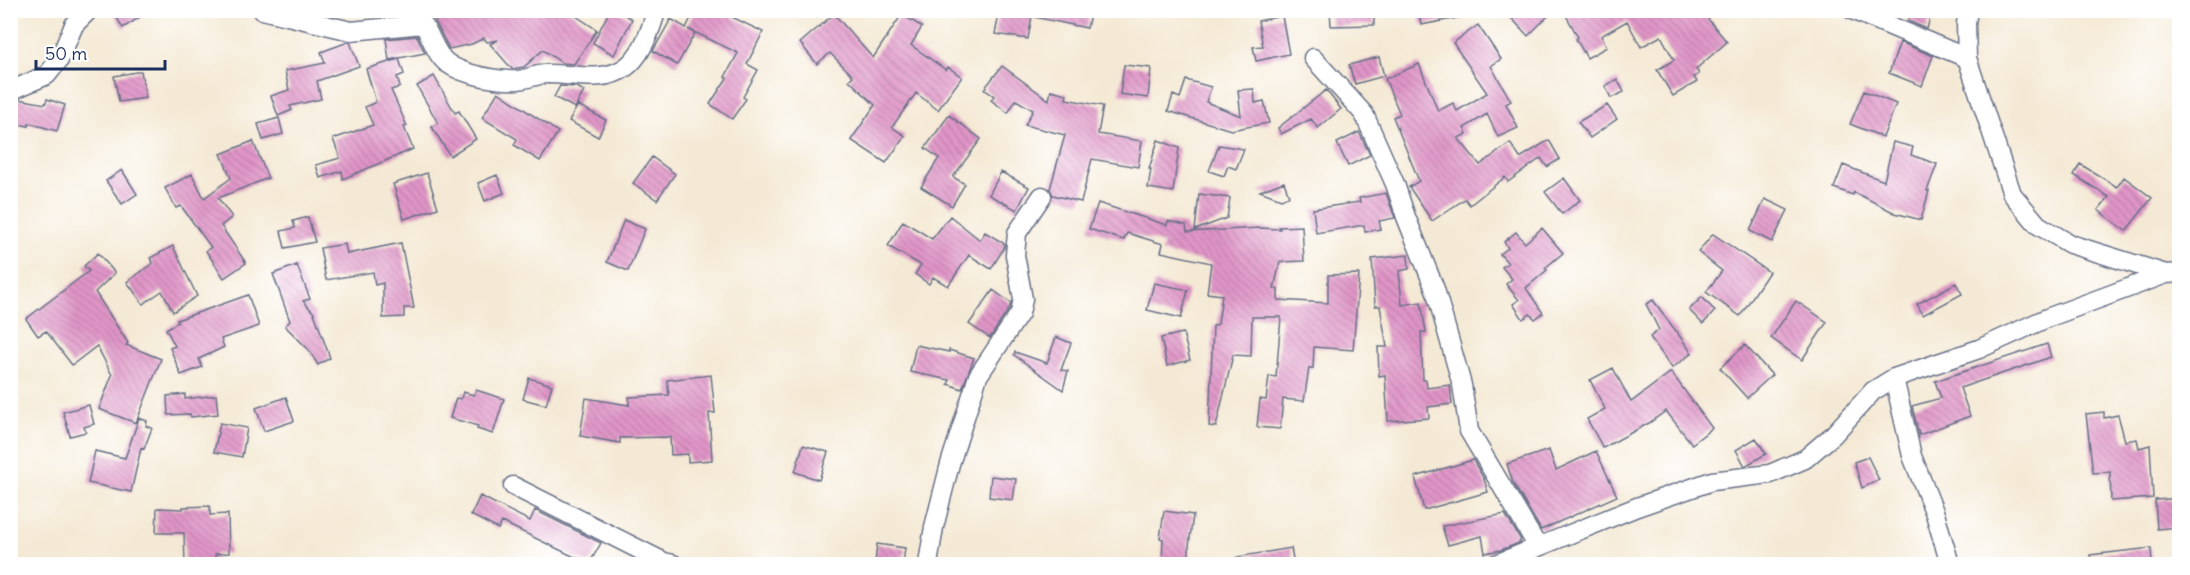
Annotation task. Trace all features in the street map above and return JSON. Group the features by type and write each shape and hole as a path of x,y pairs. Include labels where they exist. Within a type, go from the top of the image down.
{"street":[{"path":"10,91 47,75 58,60 74,25 89,10"},
{"path":"262,10 351,31 423,24 447,63 490,78 518,80 544,74 588,76 615,73 628,66 639,52 655,15 651,10"},
{"path":"1852,10 1967,58"},
{"path":"1968,10 1967,58 2012,194 2038,225 2070,244 2173,274"},
{"path":"1313,58 1364,114 1395,184 1406,218 1435,289 1462,386 1469,431 1538,547"},
{"path":"928,564 934,527 950,464 978,376 1020,313 1023,299 1015,255 1017,233 1042,196"},
{"path":"1496,564 1637,507 1712,481 1770,474 1805,459 1833,435 1873,391 1894,378 1979,349 2048,318 2173,274"},
{"path":"1894,378 1912,456 1935,514 1950,564"},
{"path":"513,486 664,562 673,564"}],"building":[{"path":"112,10 151,10 123,28"},
{"path":"454,10 567,10 597,30 574,64 562,63 543,50 524,67 512,69 490,44 498,40 487,42 484,38 472,44 449,49 435,21"},
{"path":"610,10 616,10 632,19 614,55 593,43"},
{"path":"695,10 713,10 763,32 747,64 758,70 743,97 746,99 732,119 710,104 727,78 725,77 738,53 688,29 695,33 677,65 653,51 671,19 686,28"},
{"path":"1000,10 1033,10 1028,39 995,34"},
{"path":"1035,10 1091,10 1087,28 1034,17"},
{"path":"1330,10 1374,10 1374,25 1331,26"},
{"path":"1418,10 1462,10 1463,17 1421,25"},
{"path":"1504,10 1554,10 1528,36"},
{"path":"1563,10 1716,10 1708,19 1727,42 1696,69 1699,74 1694,77 1697,82 1673,96 1657,70 1674,60 1661,36 1641,47 1627,21 1601,36 1607,47 1587,58"},
{"path":"1912,10 1932,10 1927,29 1908,21"},
{"path":"834,14 873,58 902,14 922,27 911,45 946,70 948,67 962,77 938,110 916,93 892,127 905,136 886,163 851,140 875,105 849,80 853,76 830,53 817,64 800,43"},
{"path":"1282,16 1289,54 1256,61 1253,47 1263,46 1258,21"},
{"path":"1478,25 1501,59 1491,66 1511,101 1506,104 1518,128 1498,137 1487,114 1464,128 1467,134 1458,138 1480,165 1510,143 1520,158 1549,140 1560,159 1547,167 1541,158 1508,182 1505,177 1470,205 1465,199 1432,221 1409,187 1419,181 1393,117 1400,114 1385,79 1419,64 1438,111 1453,103 1457,111 1487,93 1453,43"},
{"path":"417,36 425,53 389,60 386,39"},
{"path":"350,42 359,66 317,81 321,99 290,106 292,110 278,116 271,96 289,90 285,71 325,63 321,52"},
{"path":"1900,42 1933,56 1922,86 1889,73"},
{"path":"1379,57 1384,76 1355,84 1349,65"},
{"path":"399,59 404,74 397,77 400,87 391,90 407,126 404,127 413,149 343,179 342,171 320,178 316,165 340,158 333,139 373,125 365,107 376,102 366,69"},
{"path":"1124,65 1151,68 1148,98 1120,94"},
{"path":"1002,66 1049,100 1051,90 1067,94 1066,99 1103,106 1098,134 1142,141 1138,167 1092,159 1081,202 1053,195 1050,189 1065,135 1025,125 1033,110 1016,100 1008,113 991,100 994,96 984,89"},
{"path":"141,71 146,98 119,102 114,76"},
{"path":"434,76 455,113 459,111 476,139 450,156 432,127 438,123 417,86"},
{"path":"1617,79 1624,92 1611,98 1605,86"},
{"path":"1186,80 1211,87 1206,102 1241,116 1238,90 1254,89 1255,103 1264,101 1269,123 1231,130 1168,111 1173,95 1180,98"},
{"path":"560,86 577,87 584,91 575,108 554,97"},
{"path":"1326,90 1341,109 1318,128 1311,119 1281,134 1278,128"},
{"path":"1864,91 1896,104 1883,137 1850,124"},
{"path":"498,92 558,132 540,161 514,145 517,139 482,118"},
{"path":"19,99 45,104 47,99 65,105 57,131 29,123 29,126 10,123 10,102"},
{"path":"578,105 606,120 598,137 569,121"},
{"path":"1607,105 1617,119 1590,138 1578,122"},
{"path":"949,115 981,139 953,177 965,184 952,206 921,187 939,158 925,148"},
{"path":"279,118 283,134 263,140 258,124"},
{"path":"1359,132 1370,155 1348,166 1337,143"},
{"path":"1158,140 1179,148 1173,192 1148,188 1151,169 1149,169"},
{"path":"253,141 268,178 218,198 232,217 221,226 246,263 224,278 206,251 211,247 181,206 176,208 165,188 192,174 204,198 231,178 221,154"},
{"path":"1893,142 1913,147 1911,155 1937,164 1927,191 1929,191 1921,220 1895,213 1854,192 1853,195 1834,188 1843,165 1884,181"},
{"path":"1219,145 1244,149 1236,169 1228,166 1224,176 1209,171"},
{"path":"652,157 675,174 657,200 633,183"},
{"path":"2080,164 2117,187 2124,177 2152,198 2126,231 2098,210 2109,197 2074,175"},
{"path":"122,170 137,194 122,204 106,181"},
{"path":"1001,172 1029,187 1017,210 989,195"},
{"path":"427,173 438,208 404,219 393,184"},
{"path":"497,175 504,193 485,201 478,183"},
{"path":"1564,178 1580,200 1562,214 1545,192"},
{"path":"1284,182 1289,196 1281,199 1260,191"},
{"path":"1386,193 1395,218 1379,221 1381,229 1365,232 1364,225 1316,233 1313,209 1360,202 1359,198"},
{"path":"1199,194 1230,198 1227,218 1195,230"},
{"path":"1765,199 1788,210 1772,242 1750,231"},
{"path":"1098,203 1167,225 1168,221 1186,225 1187,232 1280,229 1279,227 1302,226 1304,261 1280,262 1274,289 1278,289 1278,300 1328,303 1328,275 1359,274 1353,350 1314,347 1313,368 1309,368 1304,401 1283,399 1280,429 1257,427 1260,399 1266,400 1269,376 1276,377 1281,317 1252,317 1251,356 1233,355 1216,427 1209,426 1213,326 1218,324 1222,295 1207,293 1211,263 1161,252 1163,244 1127,233 1124,240 1089,229"},
{"path":"950,216 980,240 985,232 1005,244 1004,248 991,269 969,255 948,286 933,277 929,284 915,274 921,265 888,246 903,221 932,239"},
{"path":"308,217 315,242 285,248 281,231 295,228 293,221"},
{"path":"624,220 645,229 628,271 607,262"},
{"path":"1542,228 1563,253 1526,288 1543,313 1535,319 1530,314 1523,319 1513,304 1519,300 1506,284 1512,279 1502,267 1508,263 1500,254 1508,248 1504,242 1516,232 1525,243"},
{"path":"1713,234 1769,272 1740,316 1706,292 1722,271 1698,252"},
{"path":"401,243 414,308 404,308 404,317 383,318 383,283 375,285 373,272 326,280 320,248 345,244 347,254"},
{"path":"173,246 197,296 173,312 162,291 143,304 127,282 153,263 150,258"},
{"path":"98,253 115,273 95,292 128,343 126,345 161,359 136,423 99,409 112,375 97,346 72,365 46,331 38,336 26,319 89,271 84,266"},
{"path":"1408,255 1409,269 1399,271 1402,305 1421,302 1426,332 1421,332 1423,380 1426,380 1427,388 1450,385 1452,404 1428,407 1429,418 1388,421 1385,375 1379,376 1378,347 1387,347 1380,306 1375,306 1372,259"},
{"path":"297,265 310,299 303,301 314,313 330,358 318,365 309,350 285,326 290,321 273,274"},
{"path":"1154,283 1188,290 1181,318 1147,310"},
{"path":"1956,283 1962,294 1923,315 1917,304"},
{"path":"993,290 1011,303 990,338 969,324"},
{"path":"248,295 259,326 221,339 224,347 199,359 202,367 181,375 170,348 175,346 166,329 178,322 177,320"},
{"path":"1702,297 1715,311 1703,324 1689,310"},
{"path":"1653,300 1692,353 1672,368 1650,337 1659,330 1646,304"},
{"path":"1796,301 1827,322 1802,360 1771,338"},
{"path":"1183,333 1190,360 1167,366 1161,338"},
{"path":"1056,337 1071,343 1061,370 1068,371 1063,390 1014,355 1015,352 1047,363"},
{"path":"2047,344 2051,357 1960,388 1970,416 1919,435 1912,406 1941,398 1935,381"},
{"path":"916,345 949,352 949,350 974,358 962,389 948,384 950,380 910,372"},
{"path":"1745,345 1772,375 1747,398 1720,368"},
{"path":"1613,368 1631,402 1671,372 1712,428 1692,444 1666,411 1603,448 1587,419 1605,409 1590,380"},
{"path":"711,375 715,413 709,413 712,460 688,462 688,454 671,455 670,437 620,438 620,443 580,436 586,398 629,405 629,397 669,395 667,380"},
{"path":"529,378 552,385 546,405 523,399"},
{"path":"476,390 504,399 493,434 477,429 478,426 450,418 456,398 461,399 463,392 474,395"},
{"path":"185,394 185,399 216,395 218,414 191,417 190,414 168,415 167,396"},
{"path":"286,397 294,421 264,431 256,408"},
{"path":"89,405 94,424 84,427 86,432 70,436 63,412"},
{"path":"2104,412 2104,418 2118,415 2125,441 2137,439 2139,448 2150,445 2153,498 2111,501 2110,472 2093,473 2086,414"},
{"path":"139,418 147,421 146,426 152,428 144,449 141,448 131,492 88,483 95,451 125,458"},
{"path":"220,423 247,428 242,457 214,452"},
{"path":"1756,438 1766,454 1745,466 1736,450"},
{"path":"803,445 828,452 819,480 795,472"},
{"path":"1549,450 1556,470 1596,451 1617,496 1541,530 1513,483 1507,464"},
{"path":"1868,457 1879,480 1862,488 1854,462"},
{"path":"1473,460 1484,479 1488,492 1424,510 1415,477"},
{"path":"991,476 1016,479 1013,500 989,497"},
{"path":"480,496 530,521 535,510 601,543 589,564 502,522 498,529 471,515"},
{"path":"2180,498 2180,527 2157,529 2155,500"},
{"path":"210,506 210,515 228,514 229,553 215,554 215,564 185,564 184,533 156,533 157,508 183,509 183,507"},
{"path":"1164,511 1193,515 1189,564 1162,564 1163,539 1160,538"},
{"path":"1505,514 1521,540 1519,543 1485,553 1482,536 1448,545 1442,526"},
{"path":"877,544 905,548 903,564 875,564"},
{"path":"1291,548 1294,564 1238,564 1237,557"},
{"path":"2151,548 2152,564 2091,564 2090,555"}]}
